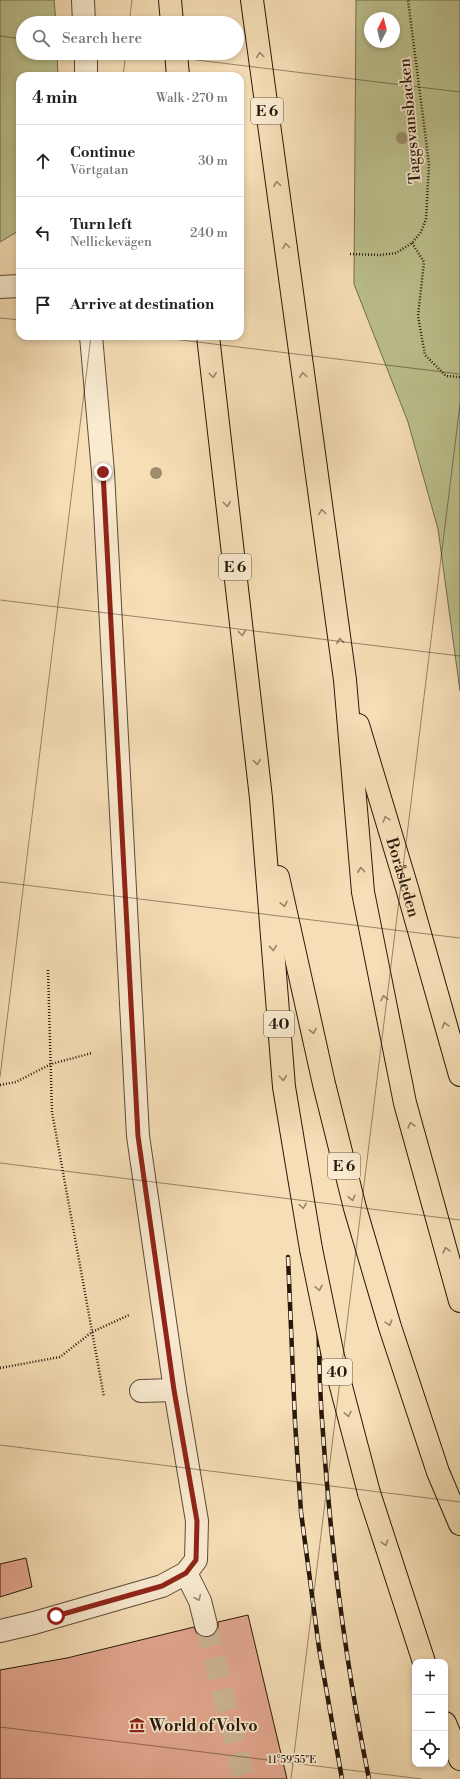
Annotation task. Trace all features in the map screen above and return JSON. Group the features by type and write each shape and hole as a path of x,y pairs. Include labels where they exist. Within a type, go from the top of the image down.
{"highway":[{"path":"170,0 171,16"},
{"name":"E 6","path":"252,0 345,680 363,892 405,1103 460,1301"},
{"path":"177,60 178,72"},
{"name":"E 6","path":"208,340 261,798 324,1084 355,1208 390,1327 435,1465 460,1524"},
{"name":"Boråsleden","path":"345,680 407,888 460,1076"},
{"name":"40","path":"261,798 284,1087 311,1249 333,1356 364,1477 423,1659"},
{"path":"448,1730 460,1759"}],"street":[{"path":"83,0 84,16"},
{"path":"86,60 86,72"},
{"path":"0,287 16,286"},
{"path":"0,1631 34,1623 162,1586 186,1573 196,1560 197,1521 174,1390 138,1136 103,472 91,340"},
{"path":"141,1391 174,1390"},
{"path":"186,1573 200,1600 206,1625"}],"path":[{"name":"Taggsvansbacken","path":"350,254 380,255 396,253 412,244 421,232 426,219 429,164 408,0"},
{"path":"412,244 424,262 418,316 425,355 446,376 460,377"},
{"path":"48,970 52,1112 104,1397"},
{"path":"0,1085 16,1082 51,1064 92,1053"},
{"path":"0,1368 60,1357 92,1332 129,1315"}],"green space":[{"path":"0,0 54,0 55,16 16,16 16,60 57,60 58,72 16,72 16,232 0,242"},
{"path":"356,0 460,0 460,691 438,529 408,422 354,284"}],"building":[{"path":"26,1558 32,1587 0,1597 0,1564"},
{"name":"World of Volvo","path":"248,1615 287,1779 0,1779 0,1670 67,1658 194,1627 197,1634 203,1637 209,1637 215,1634 218,1628 218,1622"}],"tunnel":[{"path":"206,1625 244,1779"}],"railway":[{"path":"288,1257 295,1422 301,1512 319,1648 342,1779"},
{"path":"317,1257 319,1359 329,1510 346,1645 360,1735 369,1779"}],"place":[{"name":"World of Volvo","path":"137,1725"}],"route":[{"path":"56,1616 110,1602 162,1586 186,1573 196,1560 197,1521 174,1390 138,1136 103,472"}]}
